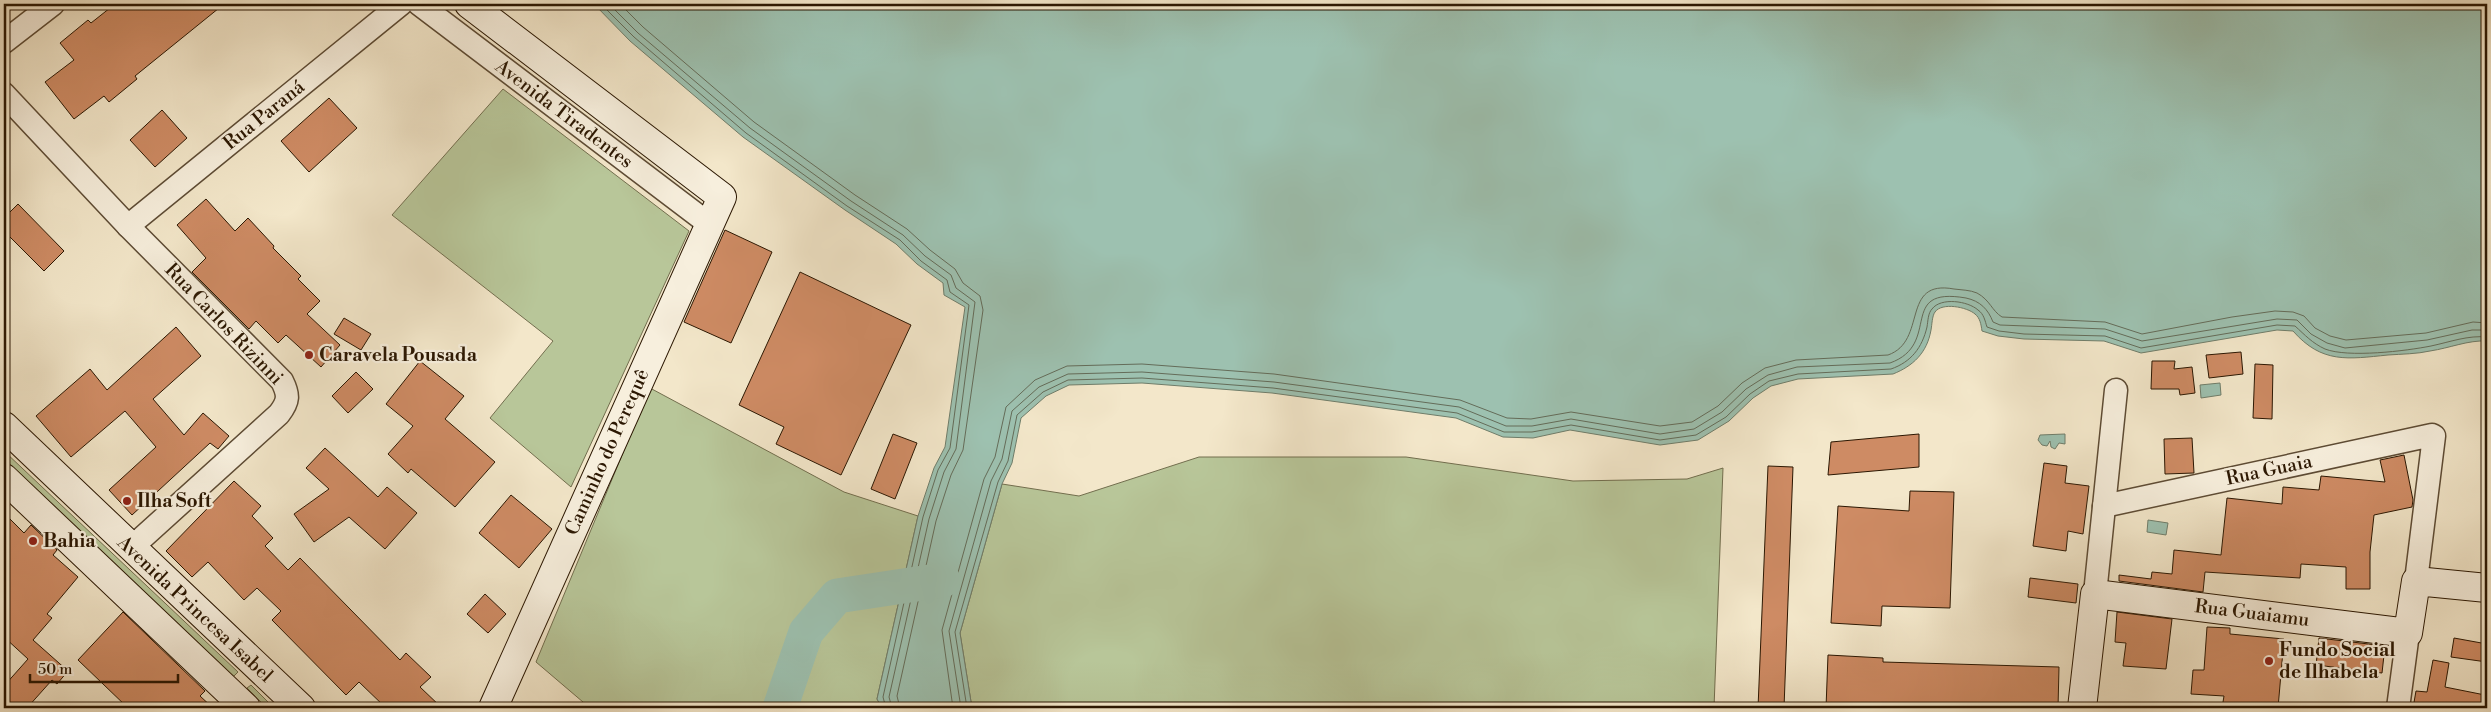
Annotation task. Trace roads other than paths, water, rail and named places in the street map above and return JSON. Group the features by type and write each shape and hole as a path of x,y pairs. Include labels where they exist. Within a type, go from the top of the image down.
{"main road":[{"name":"Avenida Tiradentes","path":"469,4 722,197"},
{"name":"Caminho do Perequê","path":"493,708 722,197"},
{"name":"Avenida Princesa Isabel","path":"4,426 130,548 301,708"},
{"name":"Avenida Princesa Isabel","path":"4,478 246,708"},
{"path":"2408,633 2416,581 2487,588"},
{"path":"2082,708 2096,594"},
{"name":"Rua Guaiamu","path":"2096,594 2408,633"}],"street":[{"path":"4,42 53,4"},
{"name":"Rua Paraná","path":"128,226 401,4"},
{"name":"Avenida Tiradentes","path":"419,4 709,224"},
{"name":"Rua Carlos Rizinni","path":"4,94 128,226 282,380 288,393 287,404 279,414 130,548"},
{"path":"2096,594 2116,390"},
{"name":"Rua Guaia","path":"2104,506 2429,435 2434,436 2416,581"},
{"path":"2398,708 2408,633"}],"water":[{"path":"594,4 2487,4 2487,341 2466,343 2420,353 2348,358 2336,357 2314,349 2293,331 2277,330 2141,353 2104,341 2024,339 1998,336 1982,331 1979,319 1971,311 1949,306 1938,309 1935,312 1929,338 1922,352 1913,363 1900,371 1893,374 1798,379 1771,386 1753,398 1729,421 1698,440 1660,445 1570,430 1533,438 1503,437 1456,418 1272,393 1142,383 1069,385 1046,396 1021,418 1012,463 1002,484 960,633 972,708 882,708 877,699 918,516 934,468 945,447 965,307 944,295 943,283 917,264 896,244 743,137 630,41"},
{"path":"2220,383 2221,395 2201,398 2200,385"},
{"path":"2065,434 2065,444 2059,443 2055,449 2051,447 2050,441 2047,446 2042,445 2038,440 2040,435"},
{"path":"2148,520 2168,523 2166,535 2147,532"}],"waterway":[{"path":"780,708 806,632 837,596 943,580"}],"place":[{"name":"Caravela Pousada","path":"309,355"},
{"name":"Ilha Soft","path":"127,501"},
{"name":"Bahia","path":"33,541"},
{"name":"Fundo Social de Ilhabela","path":"2269,661"}]}
